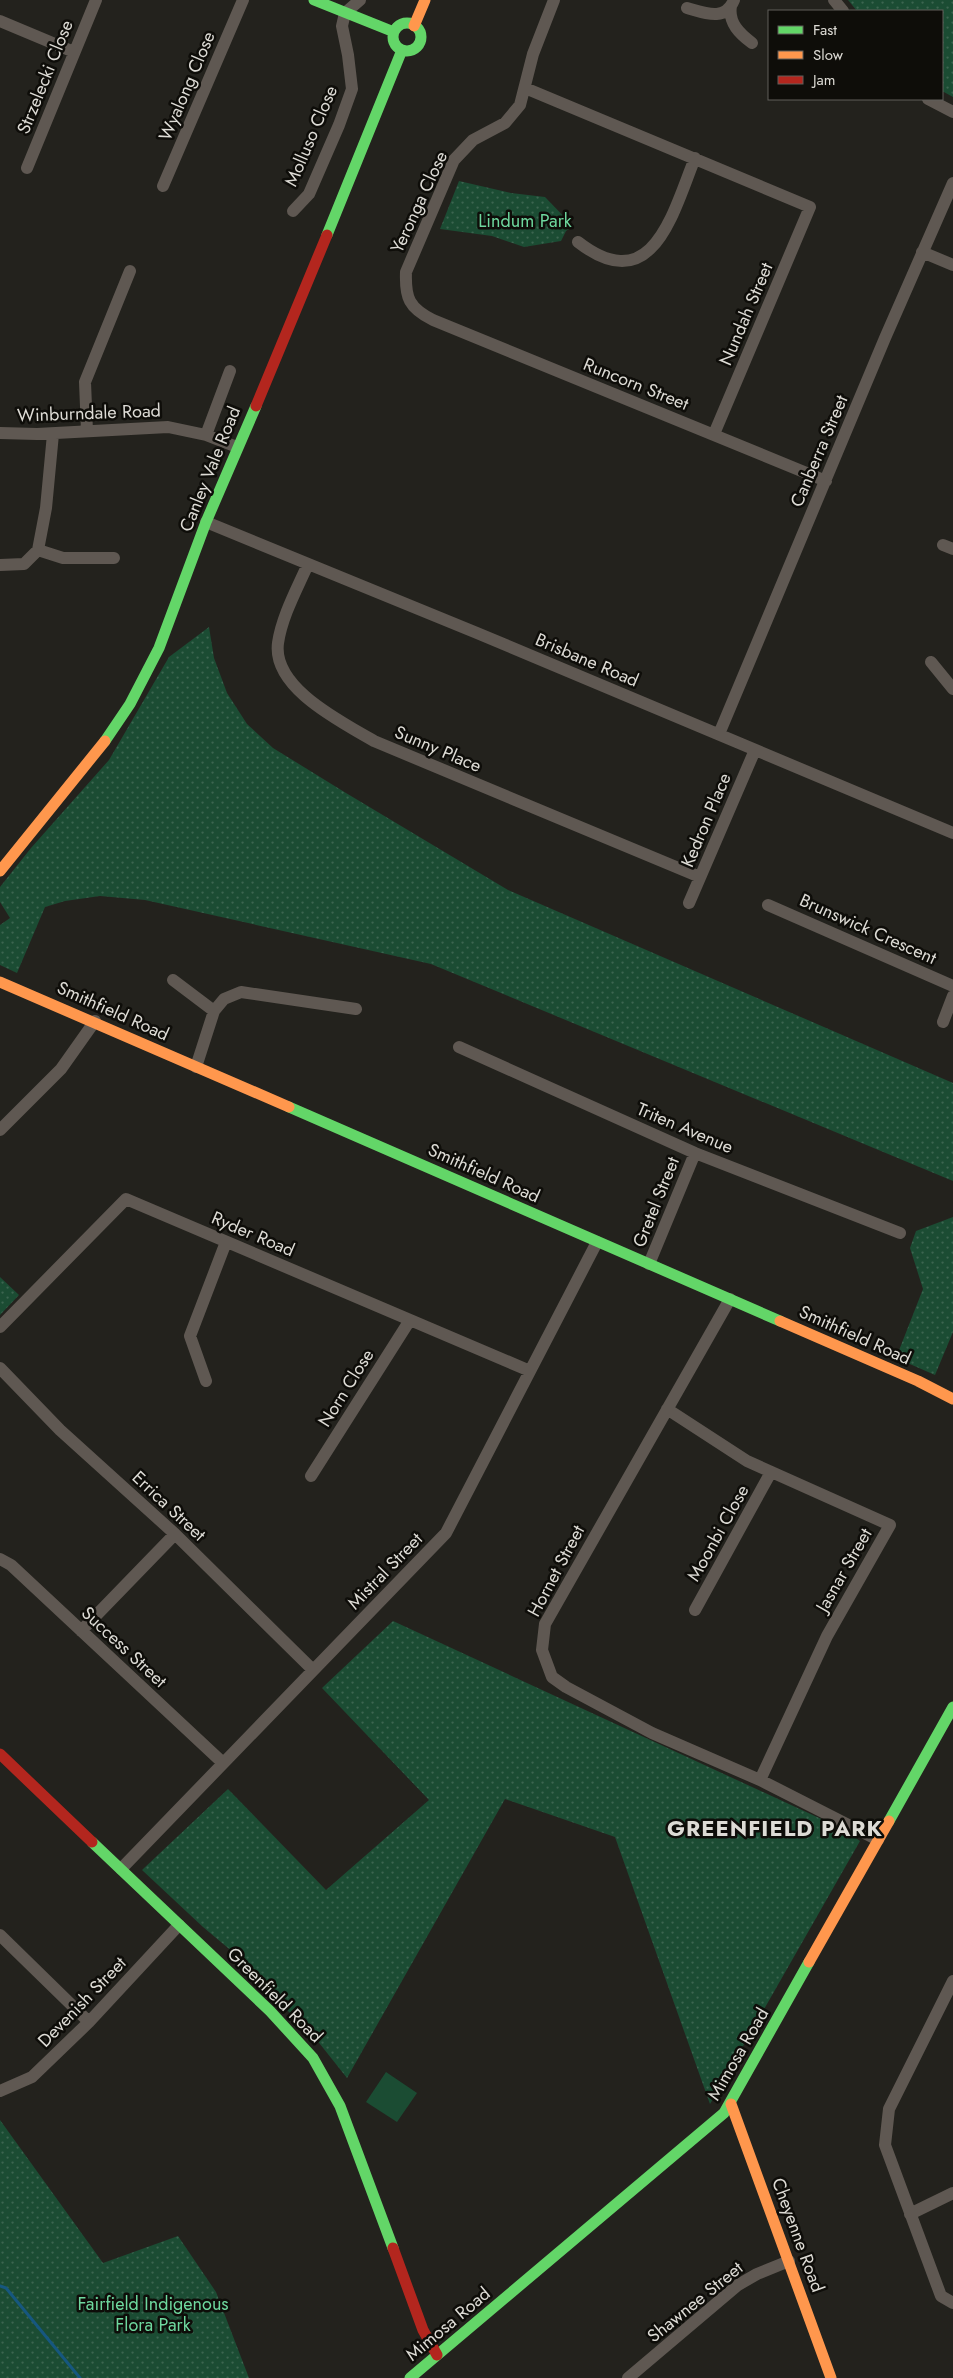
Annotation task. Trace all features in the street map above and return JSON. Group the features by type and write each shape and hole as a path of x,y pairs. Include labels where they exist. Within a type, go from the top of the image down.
{"main road":[{"path":"314,0 394,32"},
{"path":"414,26 425,0"},
{"path":"403,24 414,26 420,34 419,44 412,50 402,50 395,44 394,32 403,24"},
{"name":"Canley Vale Road","path":"0,871 83,772 130,704 159,648 206,522 302,297 402,50"},
{"name":"Smithfield Road","path":"0,982 96,1022 918,1381 953,1400"},
{"name":"Mimosa Road","path":"410,2378 712,2125 731,2104 953,1706"},
{"name":"Greenfield Road","path":"0,1754 301,2042 324,2074 340,2106 423,2330 437,2355"},
{"name":"Cheyenne Road","path":"731,2104 831,2378"}],"street":[{"name":"Strzelecki Close","path":"27,168 96,0"},
{"name":"Wyalong Close","path":"163,186 243,0"},
{"path":"345,12 360,0"},
{"name":"Yeronga Close","path":"433,320 418,313 409,300 406,272 454,160 473,140 505,123 520,105 533,54 554,0"},
{"path":"834,0 842,10"},
{"path":"687,8 710,15 722,14 733,3"},
{"path":"733,3 732,20 740,34 752,43"},
{"name":"Molluso Close","path":"293,211 309,194 339,125 352,89 348,54 342,26 345,12"},
{"path":"0,21 74,52"},
{"path":"525,88 695,158 663,236 648,252 631,260 620,261 593,253 578,242"},
{"path":"930,100 953,112"},
{"name":"Nundah Street","path":"695,158 810,207 714,434"},
{"name":"Canberra Street","path":"719,734 953,182"},
{"path":"922,252 953,265"},
{"path":"87,431 85,382 130,271"},
{"name":"Runcorn Street","path":"433,320 826,481"},
{"path":"206,435 230,371"},
{"name":"Winburndale Road","path":"0,433 53,434 159,426 206,435 237,447"},
{"path":"0,565 24,564 38,550 46,508 53,434"},
{"name":"Brisbane Road","path":"206,522 953,833"},
{"path":"38,550 63,558 114,558"},
{"name":"Sunny Place","path":"308,564 282,627 278,644 278,657 282,671 299,691 348,726 374,741 700,877"},
{"path":"931,662 953,689"},
{"name":"Kedron Place","path":"689,903 754,750"},
{"name":"Brunswick Crescent","path":"768,905 953,986"},
{"path":"173,980 214,1011"},
{"path":"196,1067 214,1011 224,999 241,992 356,1009"},
{"path":"943,1022 953,996"},
{"path":"0,1130 61,1070 96,1022"},
{"name":"Triten Avenue","path":"459,1047 695,1152 900,1233"},
{"name":"Gretel Street","path":"650,1264 695,1152"},
{"name":"Ryder Road","path":"0,1326 126,1199 530,1371"},
{"path":"206,1381 190,1336 226,1242"},
{"name":"Mistral Street","path":"121,1869 446,1533 597,1242"},
{"name":"Hornet Street","path":"730,1299 545,1624 542,1650 552,1676 566,1687 652,1733 760,1780 878,1840"},
{"name":"Norn Close","path":"311,1476 410,1320"},
{"name":"Errica Street","path":"0,1368 60,1430 175,1534 313,1670"},
{"name":"Jasnar Street","path":"667,1409 747,1461 890,1525 827,1636 760,1780"},
{"name":"Moonbi Close","path":"695,1610 771,1472"},
{"path":"81,1630 175,1534"},
{"name":"Success Street","path":"0,1559 11,1565 222,1763"},
{"name":"Devenish Street","path":"0,2091 32,2078 89,2022 179,1925"},
{"path":"0,1935 89,2022"},
{"path":"953,1981 889,2109 885,2145 941,2296 953,2303"},
{"path":"910,2214 953,2193"},
{"name":"Shawnee Street","path":"628,2378 738,2285 757,2274 789,2261"}],"green space":[{"path":"848,0 953,0 953,97 943,92 943,10 856,10"},
{"name":"Lindum Park","path":"459,181 511,193 545,197 573,226 566,231 561,241 524,247 492,236 440,229"},
{"path":"209,627 214,658 227,693 247,724 273,748 346,793 508,890 953,1083 953,1181 431,964 145,900 100,896 65,901 45,907 17,973 0,965 0,925 10,918 0,902 0,887 31,848 109,760 169,657"},
{"path":"953,1217 953,1332 935,1375 896,1358 923,1289 910,1248 916,1231"},
{"path":"0,1277 19,1295 0,1315"},
{"path":"393,1621 845,1830 860,1841 710,2104 615,1837 505,1799 347,2078 316,2039 250,1973 234,1953 142,1870 228,1789 326,1890 429,1800 322,1688"},
{"path":"386,2072 417,2093 397,2122 366,2102"},
{"name":"Fairfield Indigenous Flora Park","path":"0,2120 103,2263 178,2236 216,2292 249,2378 0,2378"}],"waterway":[{"path":"0,2286 6,2288 80,2378"}],"traffic: fast":[{"path":"314,0 394,32"},
{"path":"407,23 417,27 421,37 417,47 407,51 397,47 393,37 397,27 407,23"},
{"path":"327,235 402,50"},
{"path":"105,741 130,704 159,648 206,522 256,406"},
{"path":"289,1107 780,1321"},
{"path":"889,1821 953,1707"},
{"path":"92,1842 270,2011 313,2058 340,2106 393,2248"},
{"path":"410,2378 724,2113 809,1962"}],"traffic: slow":[{"path":"414,26 425,0"},
{"path":"0,871 105,741"},
{"path":"0,982 289,1107"},
{"path":"780,1321 918,1381 953,1399"},
{"path":"809,1962 889,1821"},
{"path":"731,2104 831,2378"}],"traffic: jam":[{"path":"256,406 327,235"},
{"path":"0,1754 92,1842"},
{"path":"393,2248 423,2330 437,2355"}],"district":[{"name":"GREENFIELD PARK","path":"775,1828"}]}
